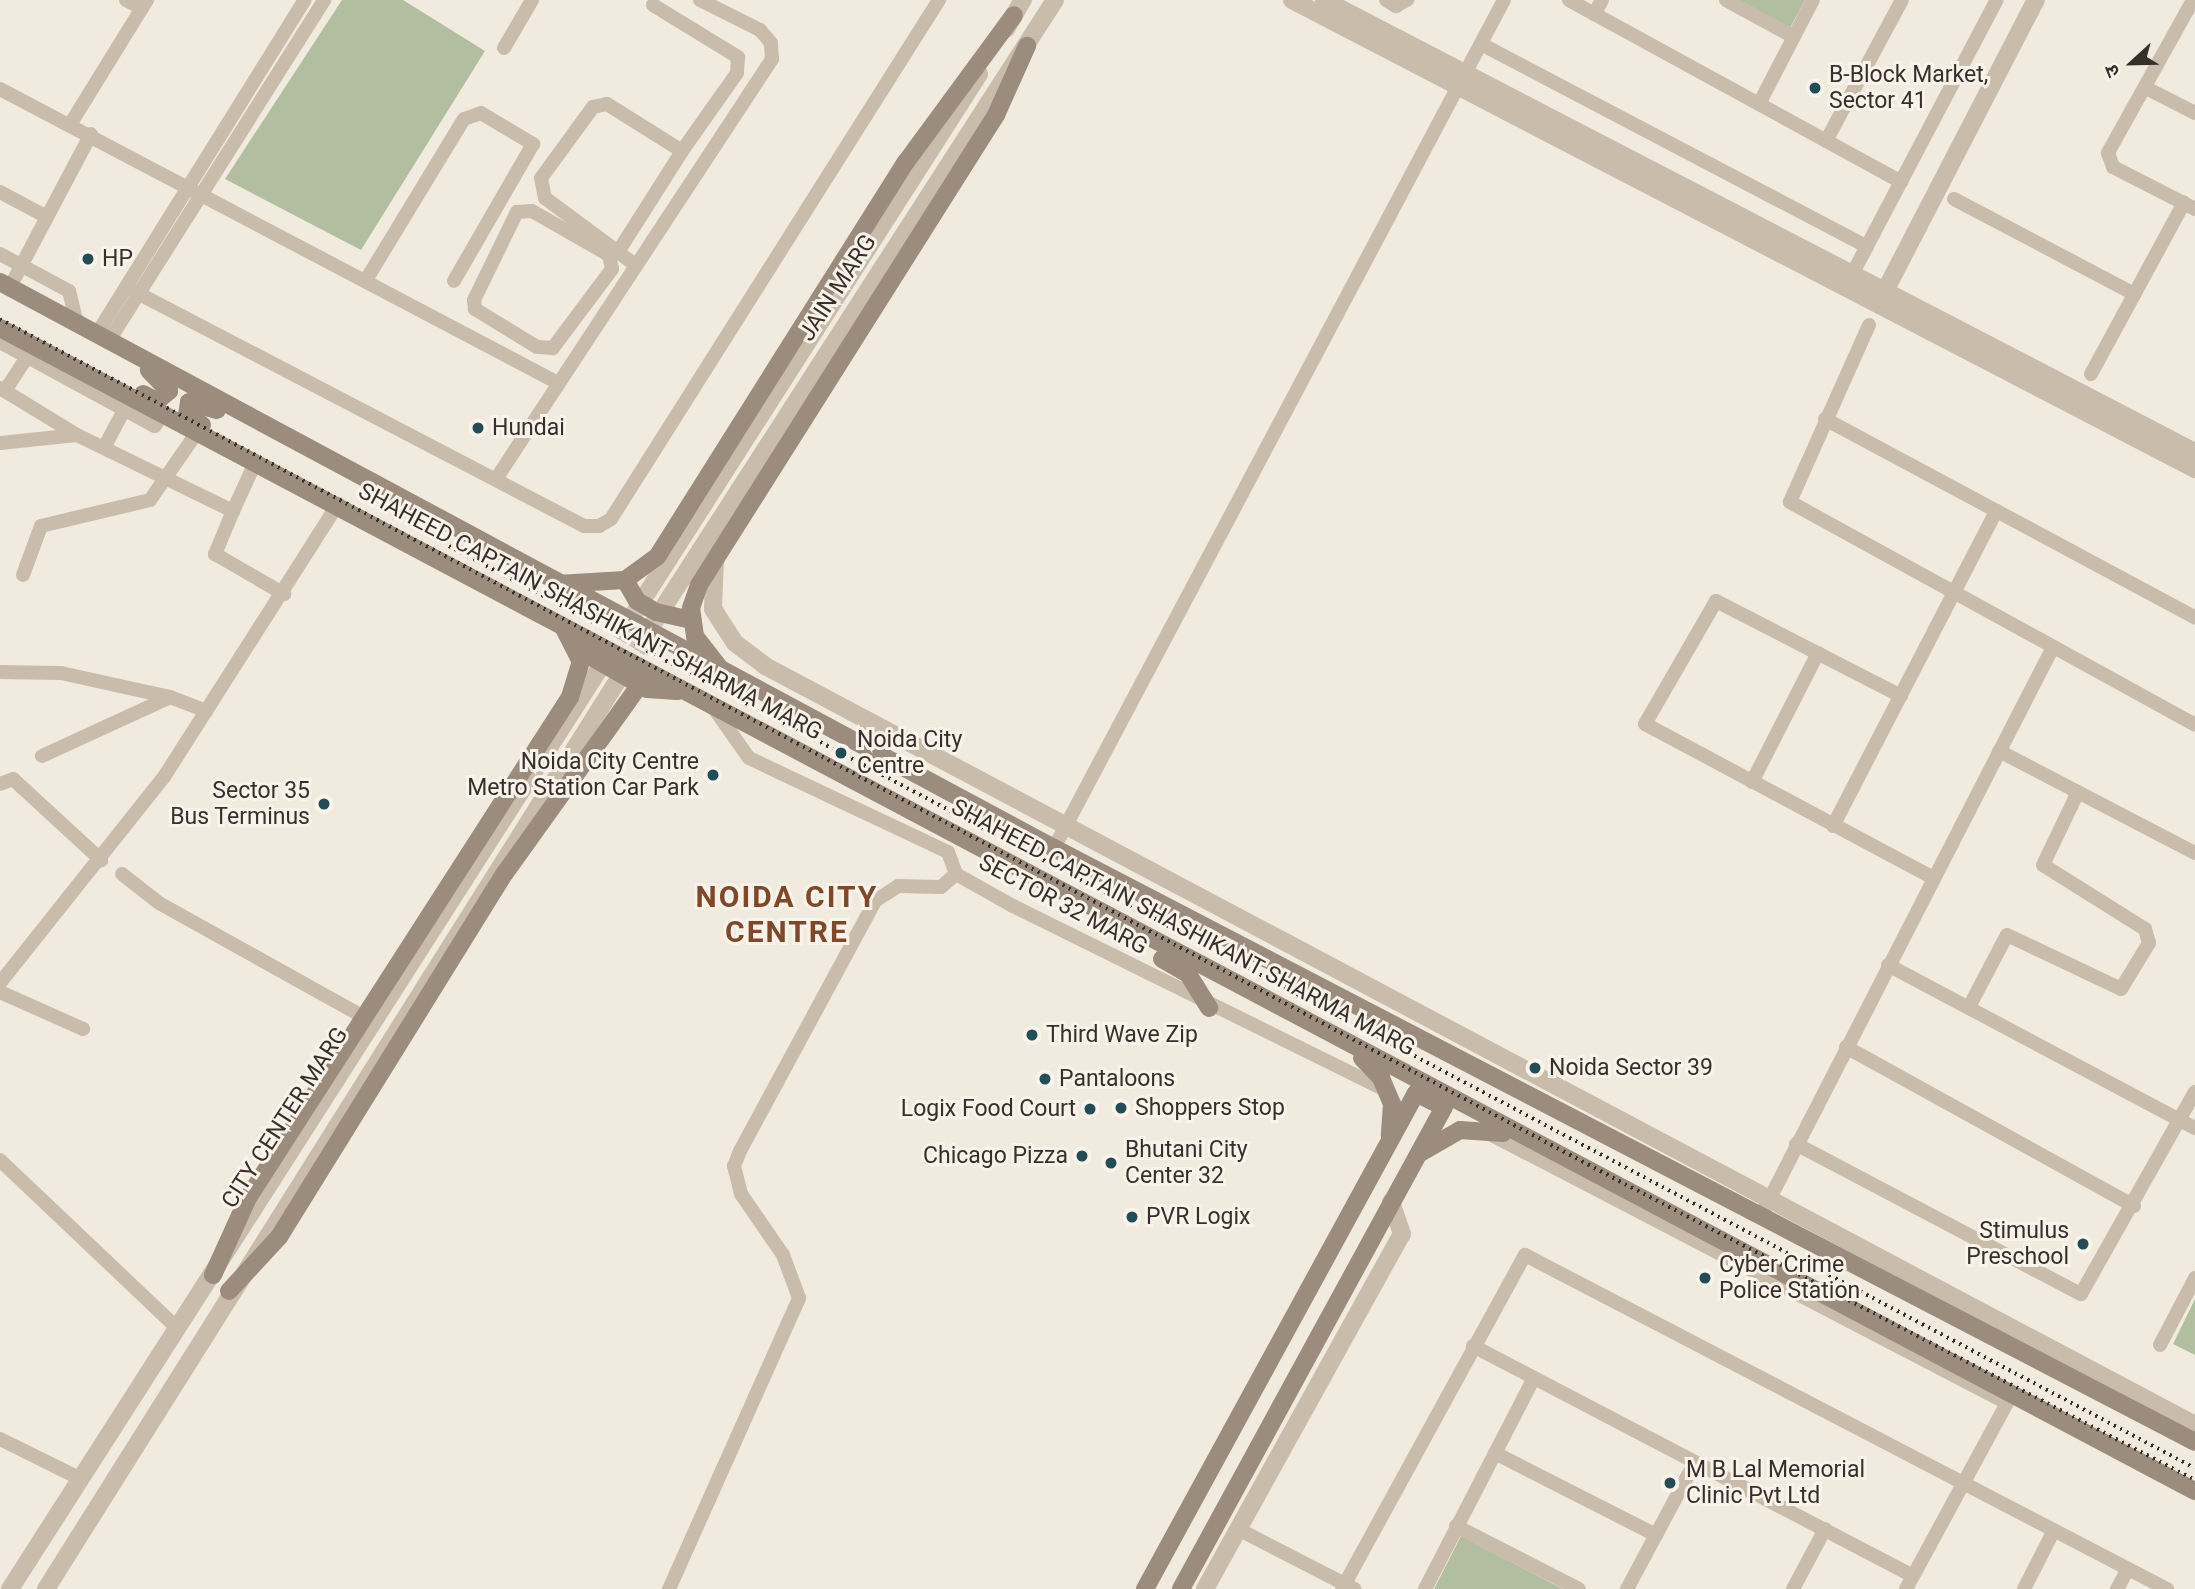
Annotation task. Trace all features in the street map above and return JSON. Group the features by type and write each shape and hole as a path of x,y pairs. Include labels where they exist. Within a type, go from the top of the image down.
{"main road":[{"path":"557,584 625,580 657,558 906,162 1019,7"},
{"path":"724,672 695,636 691,620 694,596 716,556 996,115 1027,46"},
{"name":"SHAHEED CAPTAIN SHASHIKANT SHARMA MARG","path":"5,285 134,351 557,584 1759,1220 2195,1442"},
{"name":"SHAHEED CAPTAIN SHASHIKANT SHARMA MARG","path":"0,328 338,504 562,624 679,691 1517,1135 2191,1486"},
{"path":"119,388 157,401 167,395 167,383 134,351"},
{"path":"252,459 190,418 189,402 201,401 250,425 270,426"},
{"path":"625,580 637,601 671,620 691,620"},
{"path":"562,624 579,650 639,686 679,691"},
{"path":"213,1275 248,1198 570,697 579,675 579,650"},
{"path":"229,1291 279,1237 505,873 639,686"},
{"path":"1104,914 1124,936 1188,974 1209,1008"},
{"path":"1346,1044 1387,1091 1389,1143"},
{"path":"1145,1589 1416,1093 1444,1107 1181,1589"},
{"path":"1416,1156 1460,1130 1517,1135"}],"street":[{"path":"71,123 145,4 126,0"},
{"path":"134,292 191,185 305,0"},
{"path":"104,336 205,194 324,0"},
{"path":"504,48 532,0"},
{"path":"496,479 772,59 771,43 760,30 700,0"},
{"path":"134,292 584,526 611,519 939,0"},
{"name":"JAIN MARG","path":"665,605 1055,0"},
{"path":"1292,0 1463,78"},
{"path":"1324,0 1463,78 2194,463"},
{"path":"1386,0 1396,6 1407,0"},
{"path":"1055,848 1504,0"},
{"path":"1569,0 1901,182"},
{"path":"1594,14 1602,0"},
{"path":"1726,0 1794,37"},
{"path":"1759,104 1813,0"},
{"path":"1826,141 1902,0"},
{"path":"1850,280 1997,0"},
{"path":"1882,297 2036,0"},
{"path":"2091,373 2134,294 2189,206 2108,161 2193,0"},
{"path":"618,252 681,151 737,73 738,57 653,5"},
{"name":"JAIN MARG","path":"647,593 1019,7"},
{"path":"1481,44 1867,247"},
{"path":"2146,88 2195,113"},
{"path":"0,89 191,185 558,383"},
{"path":"635,265 545,198 541,178 593,107 607,104 681,151"},
{"path":"366,280 464,119 481,113 533,144 454,281"},
{"path":"5,285 23,265 91,134"},
{"path":"0,192 47,217"},
{"path":"1954,200 2134,294"},
{"path":"532,211 609,255 612,270 553,348 537,348 475,309 480,280 517,212 532,211"},
{"path":"0,254 69,291 77,322"},
{"path":"462,267 480,280"},
{"path":"1869,325 1790,502 1953,596 2195,725"},
{"path":"0,342 155,426 163,412"},
{"path":"27,357 2,389 77,435 106,444 233,512"},
{"path":"106,444 125,409"},
{"path":"1825,419 2195,617"},
{"path":"23,575 41,526 150,500 171,478 198,431"},
{"path":"0,443 77,435"},
{"path":"252,459 215,554 284,594"},
{"path":"0,983 101,860 284,594 338,504"},
{"path":"1833,825 1996,511"},
{"path":"716,556 713,610 749,656 2195,1425"},
{"path":"1901,696 1716,601 1645,724 1933,878"},
{"path":"1759,1220 2052,649"},
{"path":"1752,782 1818,653"},
{"name":"CITY CENTER MARG","path":"10,1589 598,671"},
{"path":"0,673 61,673 170,697 206,711"},
{"name":"CITY CENTER MARG","path":"46,1589 229,1291 616,683"},
{"path":"42,757 170,697"},
{"name":"SECTOR 32 MARG","path":"713,707 749,758 948,852 956,874 1209,1008 1387,1091"},
{"path":"1999,751 2195,853"},
{"path":"0,785 13,779 101,860"},
{"path":"1969,1007 2007,935 2016,934 2121,989 2150,943 2145,929 2043,865 2078,792"},
{"path":"122,874 159,903 364,1017"},
{"path":"670,1589 799,1298 783,1255 741,1194 734,1166 740,1150 875,901 898,886 941,887 956,874"},
{"path":"1888,965 2195,1128"},
{"path":"0,992 83,1029"},
{"path":"1846,1047 2134,1206"},
{"path":"1796,1144 2081,1294 2134,1206 2195,1092"},
{"path":"1473,1346 1825,1529 1910,1582 2007,1404 1482,1130"},
{"path":"0,1160 178,1329"},
{"path":"1205,1589 1402,1234 1391,1202"},
{"path":"1238,1529 1347,1587 1519,1257 1531,1255 2167,1589"},
{"path":"2160,1345 2195,1278"},
{"path":"1425,1589 1534,1378"},
{"path":"0,1439 81,1479"},
{"path":"1495,1453 1656,1535"},
{"path":"1627,1589 1696,1462"},
{"path":"1456,1526 1579,1589"},
{"path":"1793,1589 1825,1529"},
{"path":"2024,1589 2054,1530"},
{"path":"2118,1589 2128,1569"}],"green space":[{"path":"342,0 403,0 485,51 361,250 225,179"},
{"path":"1738,0 1805,0 1790,28"},
{"path":"2195,1299 2195,1355 2173,1344"},
{"path":"1461,1536 1563,1589 1434,1589"}],"tunnel":[{"path":"604,662 647,593"},
{"path":"622,673 665,605"}],"railway":[{"path":"0,319 1625,1184 2195,1480"},
{"path":"449,546 2195,1468"}],"place":[{"name":"B-Block Market, Sector 41","path":"1815,88"},
{"name":"HP","path":"88,259"},
{"name":"Hundai","path":"478,428"},
{"name":"Noida City Centre","path":"841,753"},
{"name":"Noida City Centre Metro Station Car Park","path":"713,775"},
{"name":"Sector 35 Bus Terminus","path":"324,804"},
{"name":"Third Wave Zip","path":"1032,1035"},
{"name":"Noida Sector 39","path":"1535,1068"},
{"name":"Pantaloons","path":"1045,1079"},
{"name":"Shoppers Stop","path":"1121,1108"},
{"name":"Logix Food Court","path":"1090,1109"},
{"name":"Chicago Pizza","path":"1082,1156"},
{"name":"Bhutani City Center 32","path":"1111,1163"},
{"name":"PVR Logix","path":"1132,1217"},
{"name":"Stimulus Preschool","path":"2083,1244"},
{"name":"Cyber Crime Police Station","path":"1705,1278"},
{"name":"M B Lal Memorial Clinic Pvt Ltd","path":"1670,1483"}],"district":[{"name":"NOIDA CITY CENTRE","path":"787,914"}]}
